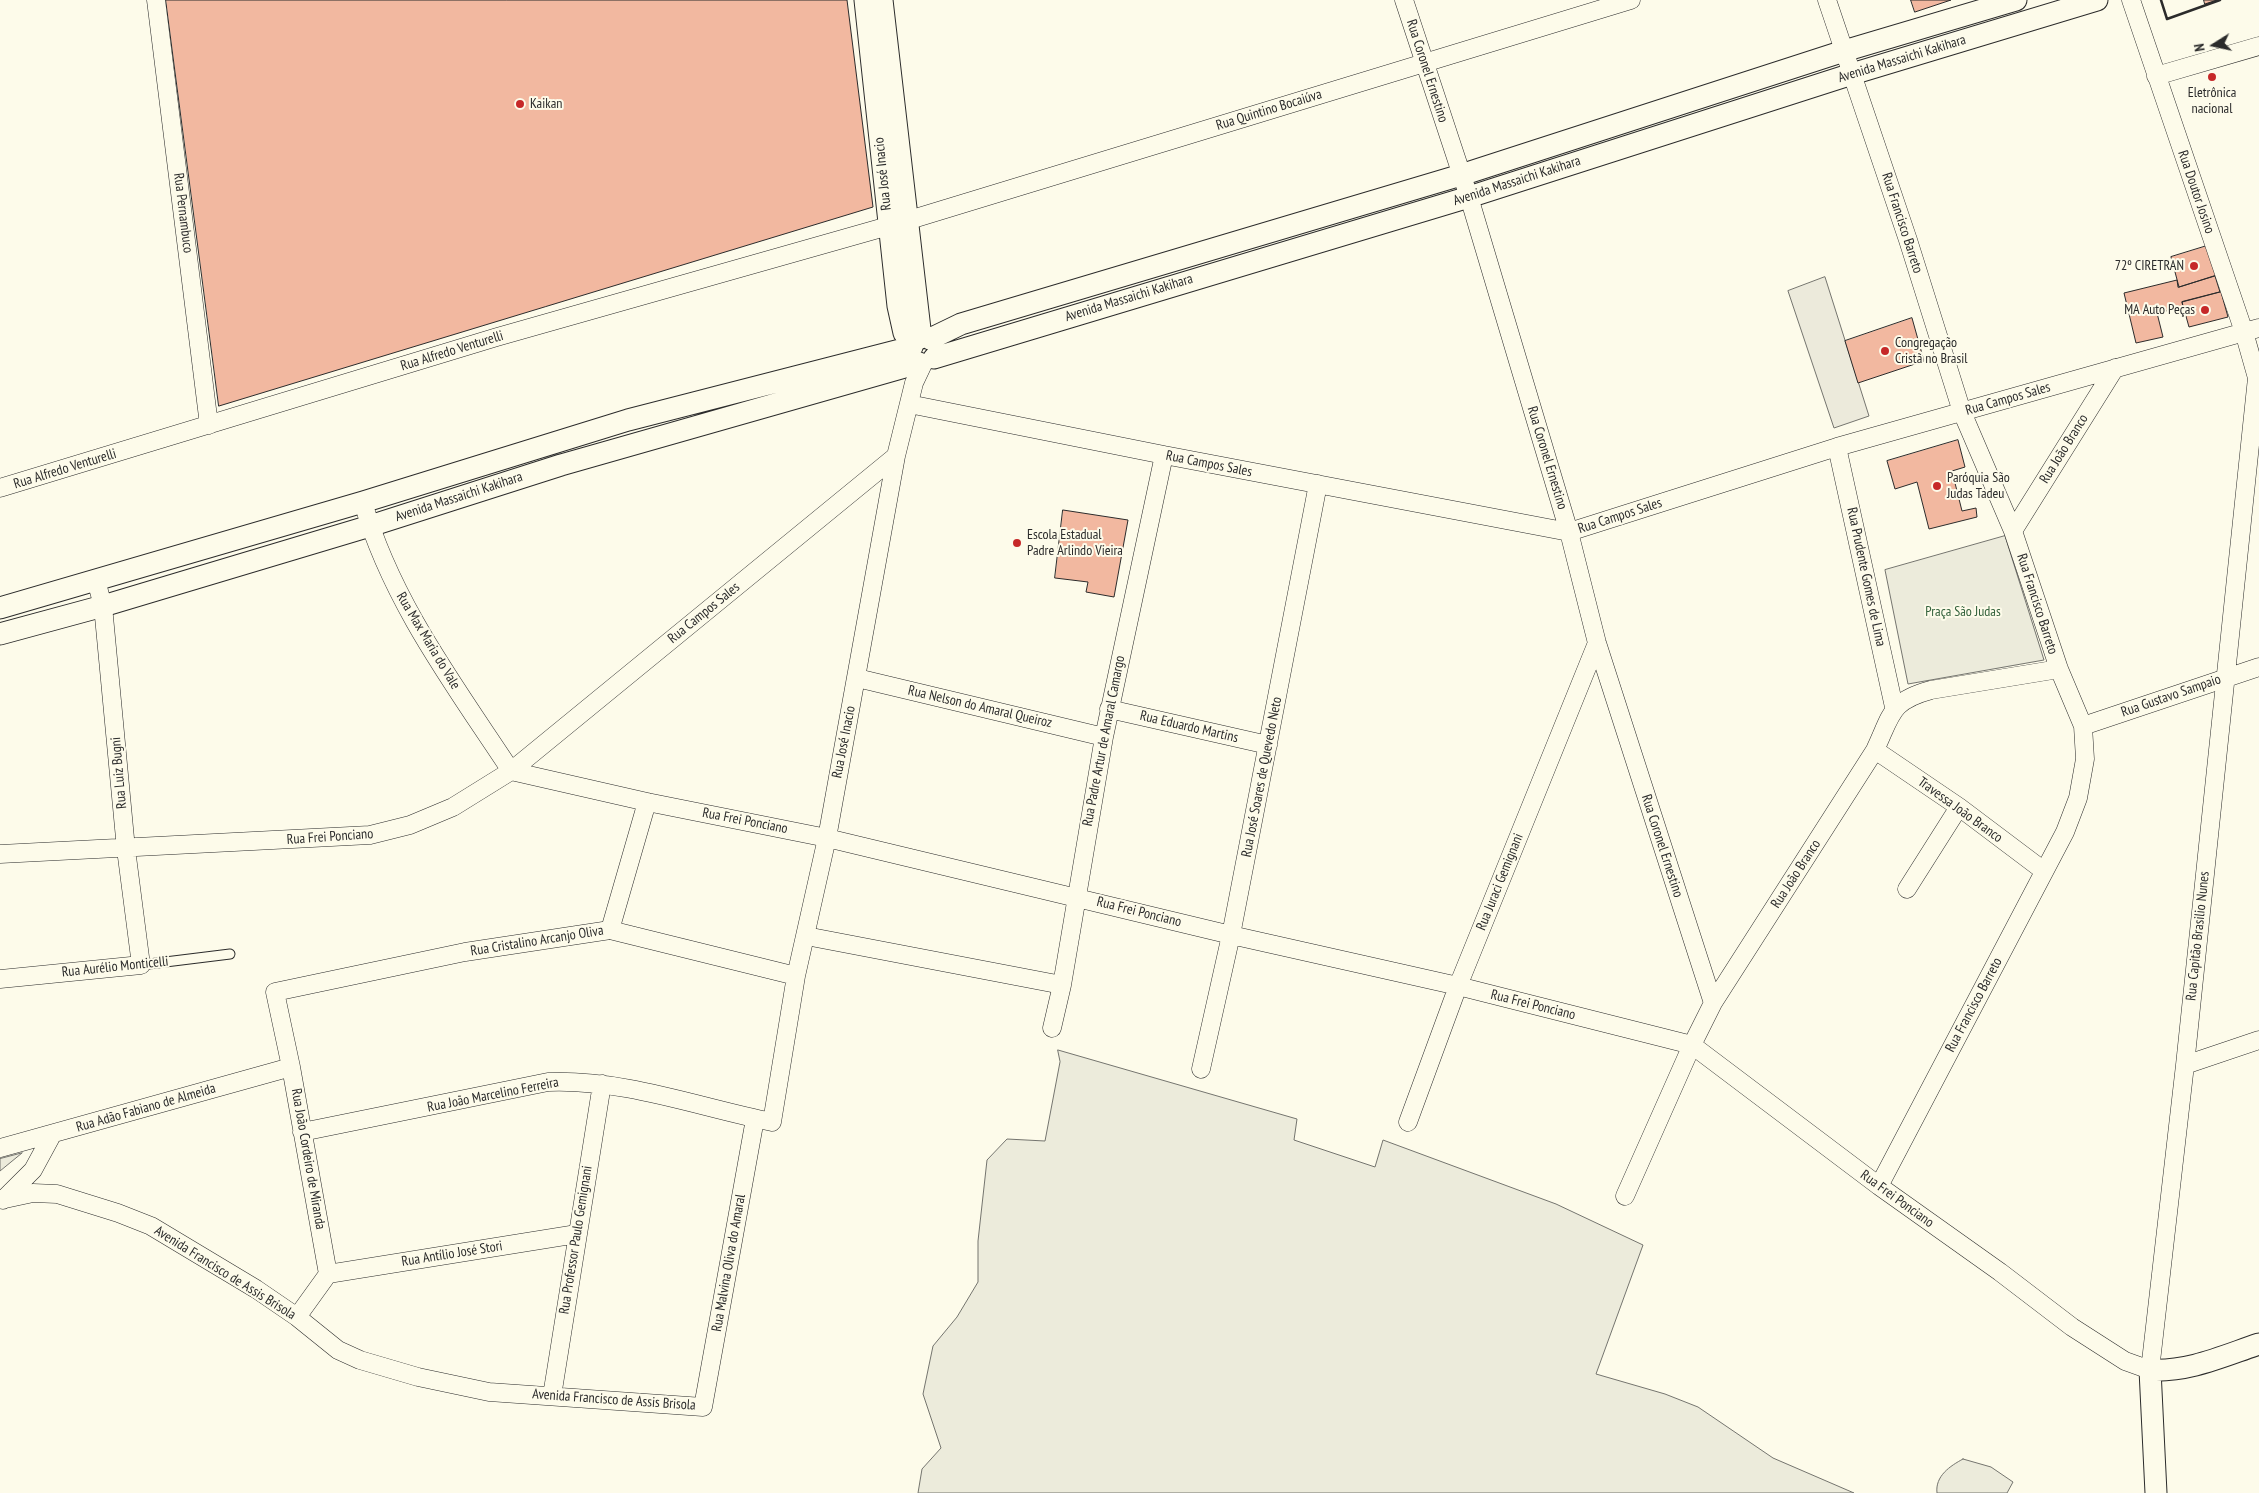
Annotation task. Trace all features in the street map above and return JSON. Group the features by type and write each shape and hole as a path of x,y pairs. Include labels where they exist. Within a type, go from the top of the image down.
{"street":[{"name":"Rua Pernambuco","path":"156,0 209,425"},
{"name":"Rua José Inacio","path":"772,1122 796,976 806,936 857,678 896,456 922,350 897,224 865,0"},
{"name":"Rua José Inacio","path":"882,0 897,224"},
{"name":"Rua Coronel Ernestino","path":"1404,0 1469,197 1569,532 1597,643 1713,1003"},
{"name":"Rua Quintino Bocaiúva","path":"897,224 1631,0"},
{"name":"Rua Francisco Barreto","path":"1827,0 1962,412 2013,531 2059,669 2083,726 2085,760 2078,798 2065,832 1879,1186"},
{"name":"Avenida Massaichi Kakihara","path":"0,608 363,502 628,420 922,350 961,324 1461,175 1844,51 2016,0"},
{"name":"Avenida Massaichi Kakihara","path":"0,634 103,606 370,526 922,350 1469,197 1852,74 2097,0"},
{"name":"Rua Doutor Josino","path":"2131,0 2156,76 2252,330 2258,382"},
{"path":"2156,76 2259,46"},
{"name":"Rua Alfredo Venturelli","path":"0,488 497,337 897,224"},
{"name":"Rua Campos Sales","path":"909,404 1164,455 1569,532 1837,447 2252,330"},
{"name":"Rua João Branco","path":"2013,531 2115,368"},
{"name":"Rua Capitão Brasilio Nunes","path":"2156,1493 2150,1370 2185,1065 2224,677 2258,382"},
{"name":"Rua Prudente Gomes de Lima","path":"1837,447 1894,707"},
{"name":"Rua Padre Artur de Amaral Camargo","path":"1052,1028 1062,985 1075,896 1109,709 1164,455"},
{"name":"Rua Campos Sales","path":"511,771 896,456"},
{"name":"Rua José Soares de Quevedo Neto","path":"1201,1069 1232,935 1318,484"},
{"name":"Rua Max Maria do Vale","path":"363,502 370,526 396,587 425,639 511,771"},
{"name":"Rua Luiz Bugni","path":"96,580 103,606 126,849 142,965"},
{"name":"Rua Juraci Gemignani","path":"1408,1122 1458,986 1597,643"},
{"name":"Rua Gustavo Sampaio","path":"2083,726 2224,677 2259,667"},
{"path":"1894,707 1914,695 1931,690 2059,669"},
{"name":"Rua Nelson do Amaral Queiroz","path":"857,678 1104,737"},
{"name":"Rua João Branco","path":"1625,1196 1692,1045 1713,1003 1876,750 1894,707"},
{"name":"Rua Eduardo Martins","path":"1109,709 1268,745"},
{"name":"Travessa João Branco","path":"1876,750 1959,807 2044,871"},
{"name":"Rua Frei Ponciano","path":"0,854 370,836 410,825 453,807 511,771 647,802 826,838 1232,935 1458,986 1692,1045 1879,1186 2000,1272 2072,1327 2125,1361 2150,1370 2176,1370 2189,1368 2259,1344"},
{"path":"610,930 647,802"},
{"path":"1907,889 1959,807"},
{"name":"Rua Cristalino Arcanjo Oliva","path":"275,992 465,952 610,930 796,976"},
{"path":"806,936 1062,985"},
{"name":"Rua Aurélio Monticelli","path":"0,979 142,965"},
{"name":"Rua João Cordeiro de Miranda","path":"275,992 291,1067 328,1274"},
{"path":"2185,1065 2259,1040"},
{"name":"Rua Adão Fabiano de Almeida","path":"0,1148 291,1067"},
{"name":"Rua João Marcelino Ferreira","path":"302,1132 548,1082 602,1084 772,1122"},
{"name":"Rua Professor Paulo Gemignani","path":"552,1396 602,1084"},
{"name":"Rua Malvina Oliva do Amaral","path":"703,1407 755,1119"},
{"name":"Avenida Francisco de Assis Brisola","path":"2,1200 32,1170 52,1135"},
{"name":"Avenida Francisco de Assis Brisola","path":"2,1200 33,1193 57,1194 143,1223 256,1289 297,1317 338,1350 360,1360 418,1377 489,1392 703,1407"},
{"name":"Rua Antílio José Stori","path":"328,1274 577,1234"},
{"path":"297,1317 328,1274"}],"lane":[{"name":"Rua Aurélio Monticelli","path":"142,965 230,954"}],"green space":[{"name":"Praça São Judas","path":"2005,536 2044,660 1908,684 1885,570"},
{"path":"1058,1050 1297,1119 1294,1140 1375,1167 1383,1140 1556,1204 1643,1245 1596,1374 1665,1394 1698,1407 1773,1458 1854,1493 918,1493 922,1469 941,1448 923,1394 933,1346 957,1317 978,1282 978,1241 987,1160 1007,1139 1045,1141 1060,1062"},
{"path":"22,1153 0,1171 0,1159"},
{"path":"1963,1459 1991,1467 2013,1482 2007,1493 1937,1493 1938,1482 1944,1472"}],"shaded area":[{"path":"1825,277 1869,416 1834,428 1788,291"}],"building":[{"name":"Kaikan","path":"166,0 847,0 873,207 219,406"},
{"path":"1911,0 1951,0 1915,12"},
{"path":"2204,0 2217,0 2205,4"},
{"name":"72º CIRETRAN","path":"2210,245 2218,275 2179,287 2171,257"},
{"path":"2215,276 2220,292 2182,302 2183,307 2157,313 2163,337 2136,343 2124,293 2177,280 2178,287"},
{"name":"MA Auto Peças","path":"2221,292 2228,317 2189,327 2182,302"},
{"name":"Congregação Cristã no Brasil","path":"1912,318 1924,361 1858,383 1845,341"},
{"name":"Paróquia São Judas Tadeu","path":"1958,440 1965,467 1952,471 1962,511 1976,508 1977,517 1929,529 1917,482 1895,489 1887,461"},
{"path":"1063,510 1128,520 1114,597 1086,592 1088,582 1055,578"}],"wall":[{"path":"2161,0 2167,19 2220,0"}],"place":[{"name":"Eletrônica nacional","path":"2212,77"},
{"name":"Kaikan","path":"520,104"},
{"name":"72º CIRETRAN","path":"2194,266"},
{"name":"MA Auto Peças","path":"2205,310"},
{"name":"Congregação Cristã no Brasil","path":"1885,351"},
{"name":"Paróquia São Judas Tadeu","path":"1937,486"},
{"name":"Escola Estadual Padre Arlindo Vieira","path":"1017,543"}]}
